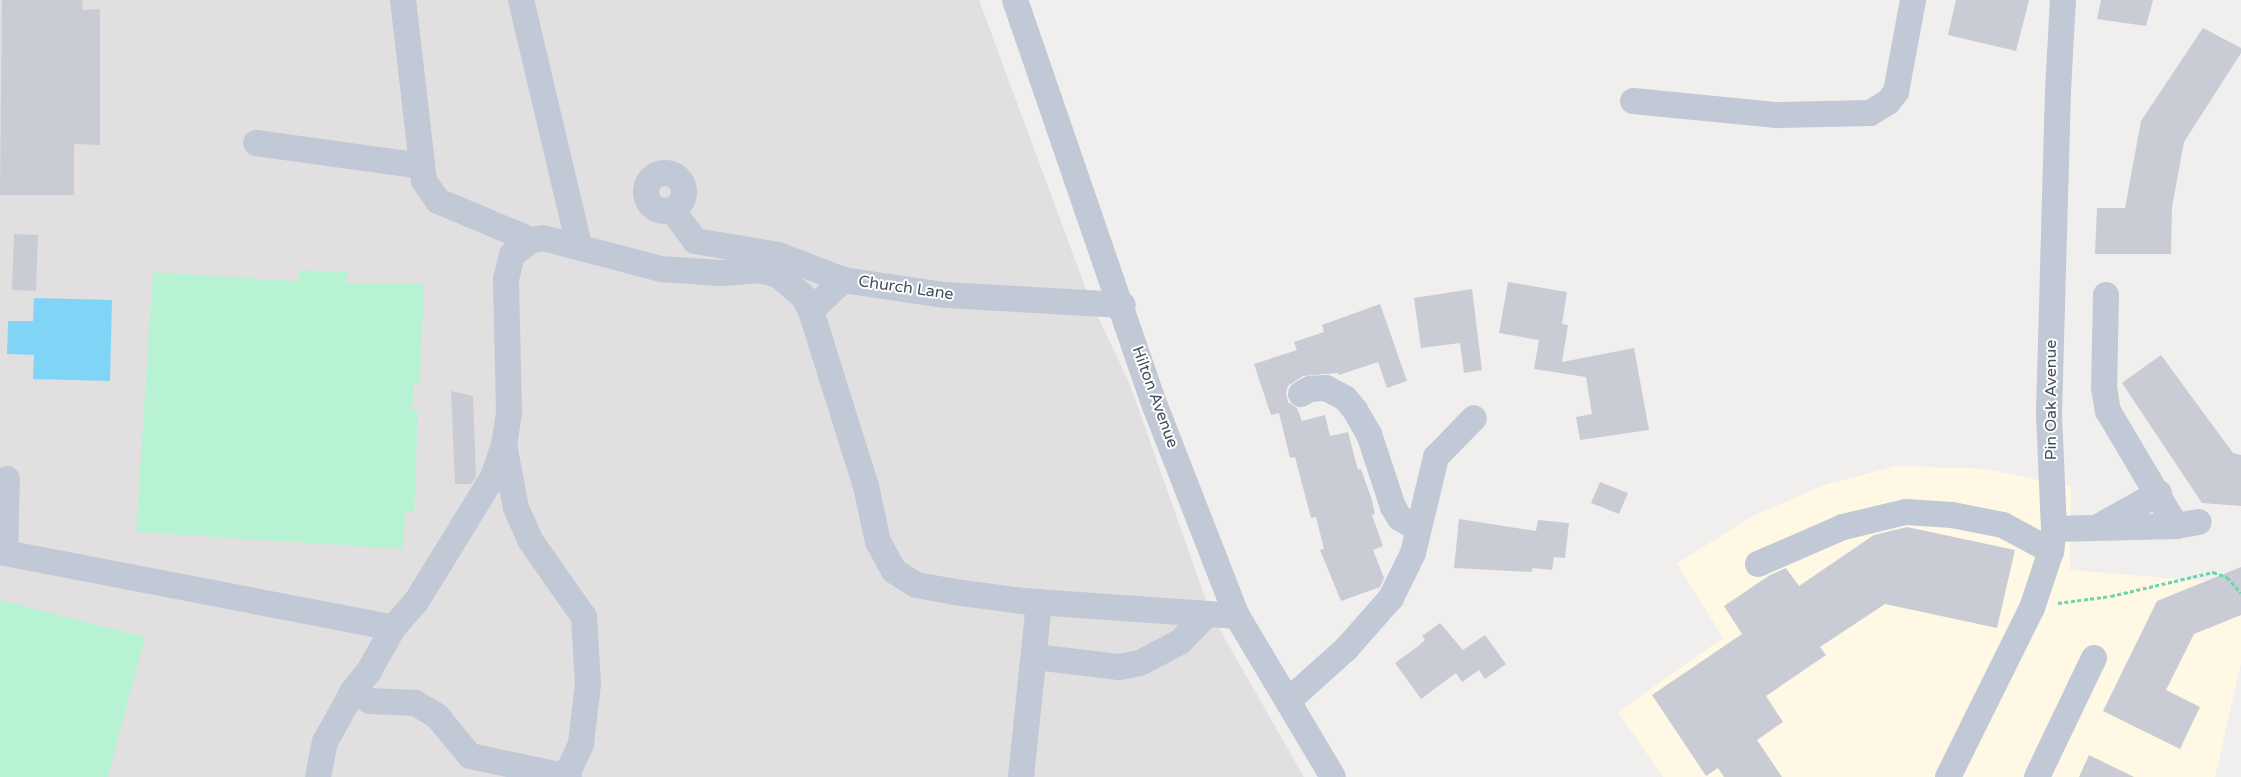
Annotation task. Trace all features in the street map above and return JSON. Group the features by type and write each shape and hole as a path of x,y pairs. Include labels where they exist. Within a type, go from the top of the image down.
{"street":[{"path":"403,0 424,181 438,201 532,240"},
{"path":"520,0 579,246"},
{"name":"Hilton Avenue","path":"1015,0 1123,305 1155,406 1237,616 1333,777"},
{"path":"1634,101 1777,115 1870,113 1888,102 1896,92 1913,0"},
{"name":"Pin Oak Avenue","path":"1948,777 2032,608 2052,540 2049,413 2058,91 2063,0"},
{"path":"256,143 421,166"},
{"name":"Church Lane","path":"672,210 695,241 779,256 843,280 945,295 1123,305"},
{"path":"318,777 324,742 353,691 393,628 416,602 466,524 493,477 504,445 509,413 507,266 512,255 532,240 543,238 661,269 769,273 778,276 803,296 811,310 866,486 878,542 894,571 916,585 1039,602 1237,616"},
{"path":"811,310 843,280"},
{"path":"1758,564 1843,527 1906,512 1952,515 2003,526 2052,540 2093,529 2188,524 2159,493 2108,411 2104,387 2106,295"},
{"path":"1301,394 1310,389 1326,388 1345,398 1369,434 1393,507 1400,518 1418,529"},
{"path":"1288,701 1346,649 1391,598 1404,576 1436,457 1474,418"},
{"path":"353,691 370,701 415,703 437,716 470,756 567,777 582,744 588,684 584,617 530,540 516,508 504,445"},
{"path":"7,479 3,553 393,628"},
{"path":"2093,529 2159,493"},
{"path":"1021,777 1036,658 1039,602"},
{"path":"1036,658 1120,667 1140,662 1180,642 1207,614"},
{"path":"2037,777 2094,658"}],"path":[{"path":"2032,608 2111,596 2213,572 2227,577 2241,592"}],"shaded area":[{"path":"0,0 979,0 1090,300 1129,382 1211,614 1304,777 0,777"},
{"path":"1896,466 1986,469 2071,487 2070,570 2229,583 2241,610 2241,663 2215,777 1663,777 1618,712 1723,638 1677,563 1755,515 1825,485"}],"green space":[{"path":"299,270 347,272 347,284 424,283 420,384 414,384 412,410 418,411 414,512 405,512 403,549 136,532 153,272 298,281"},
{"path":"0,600 145,637 108,777 0,777"}],"water":[{"path":"34,298 112,300 110,381 33,379 34,355 7,354 8,321 33,321"}],"building":[{"path":"2,0 82,0 83,10 100,9 100,145 74,144 74,195 0,195"},
{"path":"1956,0 2029,0 2016,51 1948,35"},
{"path":"2101,0 2153,0 2146,26 2097,19"},
{"path":"2203,28 2241,48 2241,53 2184,142 2172,207 2171,254 2095,254 2097,208 2125,208 2141,121"},
{"path":"14,234 38,235 36,291 12,290"},
{"path":"1508,282 1567,292 1562,324 1568,325 1562,362 1634,348 1649,430 1580,440 1576,417 1592,414 1586,377 1534,369 1539,340 1499,333"},
{"path":"1472,289 1482,370 1464,373 1460,343 1421,348 1414,298"},
{"path":"1380,304 1407,381 1387,388 1378,362 1339,375 1338,373 1303,376 1288,386 1286,393 1288,402 1297,408 1302,421 1325,415 1330,436 1348,432 1358,470 1361,469 1371,497 1375,514 1372,515 1383,546 1373,550 1384,578 1380,587 1341,601 1320,550 1324,549 1316,517 1311,518 1295,457 1290,458 1279,413 1271,415 1254,364 1297,350 1294,342 1324,332 1322,325"},
{"path":"2161,355 2233,453 2241,455 2241,506 2202,503 2122,383"},
{"path":"451,391 473,396 476,476 471,484 455,484"},
{"path":"1600,482 1628,493 1619,514 1591,503"},
{"path":"1459,519 1536,531 1538,520 1569,523 1565,558 1554,557 1552,570 1532,568 1532,572 1454,568"},
{"path":"1907,527 2015,550 1997,628 1885,604 1820,647 1826,655 1766,696 1783,722 1757,740 1782,777 1724,777 1718,768 1706,776 1652,695 1742,634 1724,606 1770,575 1786,568 1799,586 1874,535"},
{"path":"2241,567 2241,615 2194,634 2166,690 2200,707 2180,749 2103,711 2157,601"},
{"path":"1440,623 1463,650 1485,635 1506,664 1485,679 1479,670 1462,682 1456,673 1421,699 1395,663 1425,640 1422,636"},
{"path":"2089,755 2134,777 2079,777"}]}
